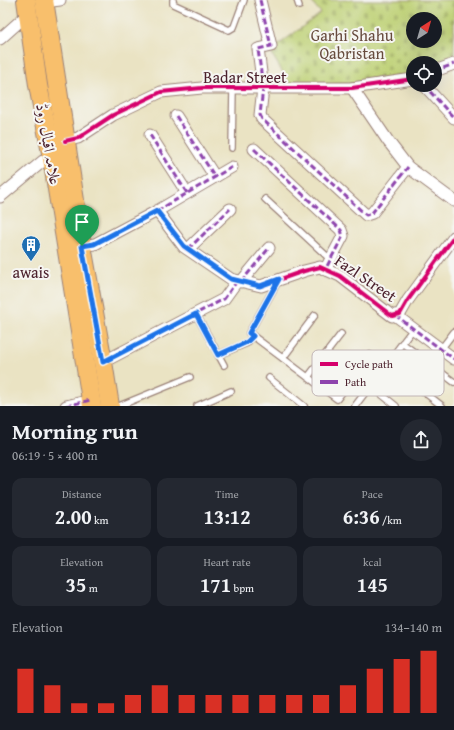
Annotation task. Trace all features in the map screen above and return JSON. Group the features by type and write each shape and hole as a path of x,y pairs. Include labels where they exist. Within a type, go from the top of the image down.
{"main road":[{"name":"علامہ اقبال روڈ","path":"49,1 66,141 74,248 92,403"},
{"name":"علامہ اقبال روڈ","path":"27,7 38,85 52,158 103,362 110,406"}],"street":[{"path":"260,0 271,46 258,49 263,88 260,115 262,119 366,215 372,213 408,167"},
{"path":"0,39 27,7"},
{"path":"442,68 452,64"},
{"name":"Badar Street","path":"66,141 78,138 113,115 161,92 202,88 352,88 406,80"},
{"path":"352,88 408,167 454,201"},
{"path":"430,92 454,118"},
{"path":"176,116 216,177"},
{"path":"150,135 187,193"},
{"path":"254,149 342,230 343,236 328,265"},
{"path":"0,197 43,160 52,158"},
{"path":"74,248 94,244 157,211 232,167"},
{"path":"188,249 230,209"},
{"name":"Fazl Street","path":"157,211 184,246 231,279 260,286 304,271 328,265 392,316 400,314 408,300 454,237"},
{"path":"103,362 224,299 269,248"},
{"path":"395,315 441,349"},
{"path":"444,351 454,359"},
{"path":"66,406 92,403"}],"lane":[{"path":"173,0 174,4 229,30 234,27 244,0"},
{"path":"297,0 299,6"},
{"path":"232,148 233,88"},
{"path":"265,199 328,265"},
{"path":"279,279 249,333 312,380"},
{"path":"196,314 224,365"},
{"path":"283,358 315,315"},
{"path":"396,350 413,329"},
{"path":"441,349 454,332"},
{"path":"329,350 341,334"},
{"path":"218,355 247,342 253,336"},
{"path":"402,343 411,350"},
{"path":"308,377 312,372"},
{"path":"444,374 454,382"},
{"path":"119,406 190,377"},
{"path":"269,378 304,406"},
{"path":"197,406 230,391"},
{"path":"355,406 362,396"},
{"path":"384,396 396,406"},
{"path":"430,396 442,406"}],"green space":[{"name":"Garhi Shahu Qabristan","path":"310,0 454,0 454,65 442,69 442,56 406,56 406,80 292,88 270,51 321,13"}],"marked path":[{"path":"260,0 271,46 258,49 263,88 260,115 262,119 366,215 372,213 408,167"},
{"path":"442,68 454,64"},
{"path":"430,92 454,118"},
{"path":"176,116 215,177"},
{"path":"150,135 187,193"},
{"path":"254,149 341,230 343,236 325,270"},
{"path":"157,211 232,167"},
{"path":"188,249 230,209"},
{"path":"241,282 269,248"},
{"path":"103,362 224,299 237,281"},
{"path":"395,315 442,350"},
{"path":"444,352 454,359"},
{"path":"66,406 91,400"}],"cycle path":[{"path":"65,141 78,138 113,115 161,92 202,88 352,88 406,80"},
{"path":"157,211 184,247 231,279 261,286 320,267 340,276 392,316 400,314 408,300 454,237"}],"place":[{"name":"awais","path":"31,262"}],"route":[{"path":"157,211 184,246 231,279 260,286 279,279 249,333 253,336 247,342 218,355 196,314 103,362 82,246 94,244 157,211"}]}
